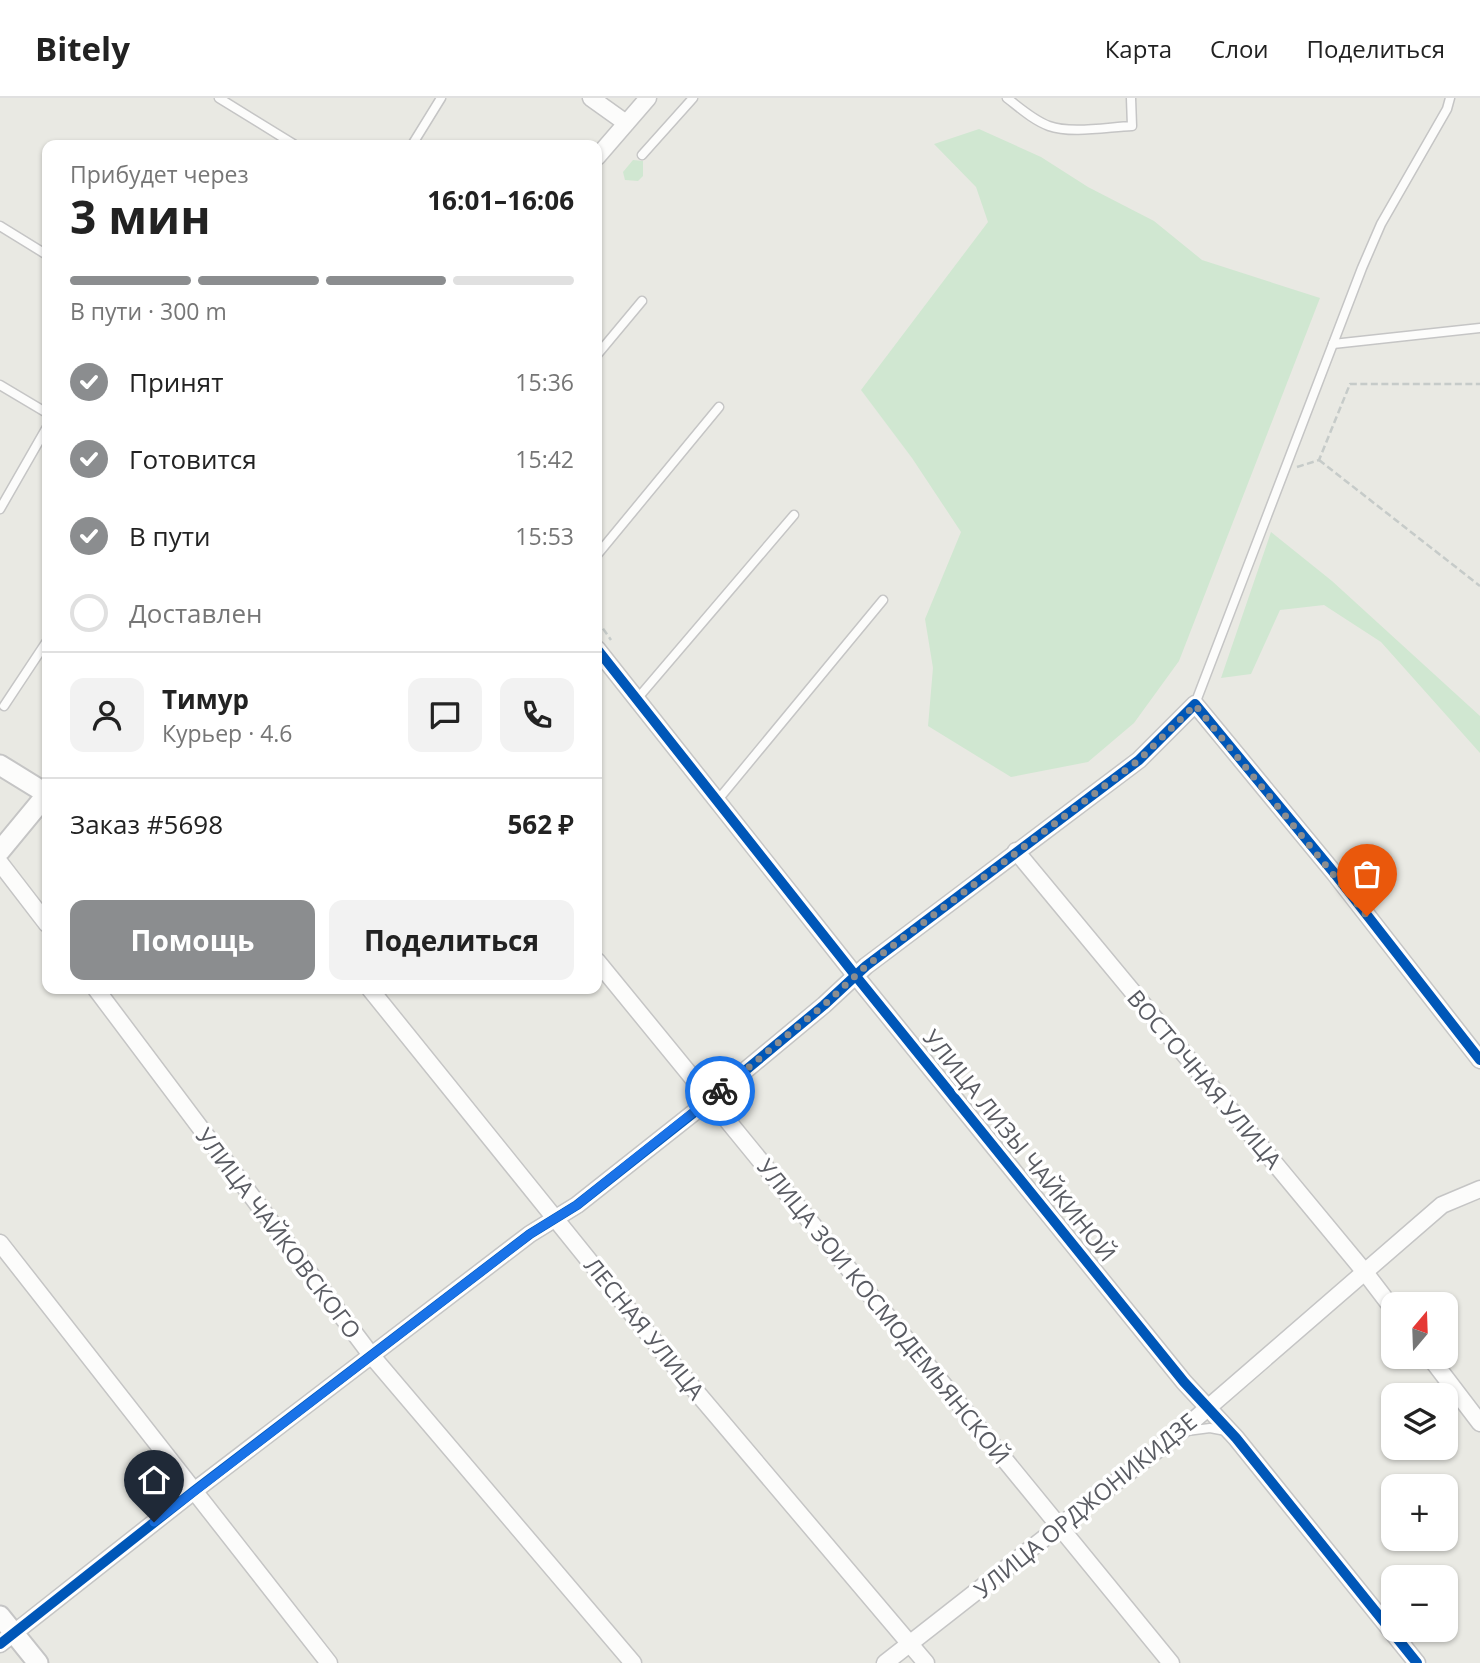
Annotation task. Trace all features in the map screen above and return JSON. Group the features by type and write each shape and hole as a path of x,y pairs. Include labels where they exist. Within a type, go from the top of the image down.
{"street":[{"path":"591,98 626,123"},
{"path":"602,151 648,98"},
{"name":"УЛИЦА ЛИЗЫ ЧАЙКИНОЙ","path":"602,655 855,975 1207,1408 1237,1438 1417,1663"},
{"path":"7,1639 371,1355 530,1234 577,1205 711,1099 824,1005 855,975 1139,760 1195,705 1335,874 1480,1060"},
{"path":"0,765 42,791"},
{"path":"0,850 42,800"},
{"name":"ВОСТОЧНАЯ УЛИЦА","path":"1016,851 1381,1293"},
{"path":"0,863 42,918"},
{"name":"УЛИЦА ЗОИ КОСМОДЕМЬЯНСКОЙ","path":"602,967 1171,1663"},
{"name":"УЛИЦА ЧАЙКОВСКОГО","path":"100,994 371,1355 633,1663"},
{"name":"ЛЕСНАЯ УЛИЦА","path":"374,994 706,1404 926,1663"},
{"name":"УЛИЦА ОРДЖОНИКИДЗЕ","path":"885,1663 1180,1432 1442,1205 1480,1189"},
{"path":"0,1243 329,1663"},
{"path":"1439,1369 1480,1423"},
{"path":"0,1616 7,1639 38,1663"}],"lane":[{"path":"219,98 287,140"},
{"path":"415,140 441,98"},
{"path":"642,155 693,98"},
{"path":"1007,98 1039,121 1061,130 1132,126 1131,98"},
{"path":"1195,705 1381,224 1447,109 1450,98"},
{"path":"0,226 42,252"},
{"path":"602,349 642,302"},
{"path":"1333,344 1480,328"},
{"path":"0,385 42,410"},
{"path":"602,549 719,407"},
{"path":"0,509 42,435"},
{"path":"637,699 794,515"},
{"path":"717,802 883,600"},
{"path":"1,707 42,648"},
{"path":"1180,1432 1210,1428 1224,1430 1237,1438"}],"path":[{"path":"1284,472 1319,460 1350,384 1480,384"},
{"path":"1319,460 1480,586"}],"green space":[{"path":"979,129 1041,157 1088,187 1154,221 1202,260 1320,298 1179,661 1134,723 1088,762 1011,777 928,726 933,668 925,619 961,532 912,458 861,390 988,222 976,187 934,144"},
{"path":"633,160 643,161 643,176 638,181 625,180 623,172"},
{"path":"1271,532 1332,581 1480,716 1480,753 1381,642 1324,605 1280,610 1251,674 1221,678"}],"cycle path":[{"path":"602,655 855,975 1184,1382 1236,1438 1417,1663"},
{"path":"0,1644 194,1491 530,1234 577,1205 711,1099 824,1005 866,966 1139,760 1195,704 1335,874 1480,1060"}],"way so far":[{"path":"720,1091 824,1005 866,966 1139,760 1195,705 1367,916"}],"route":[{"path":"154,1522 530,1234 577,1205 720,1091"}]}
